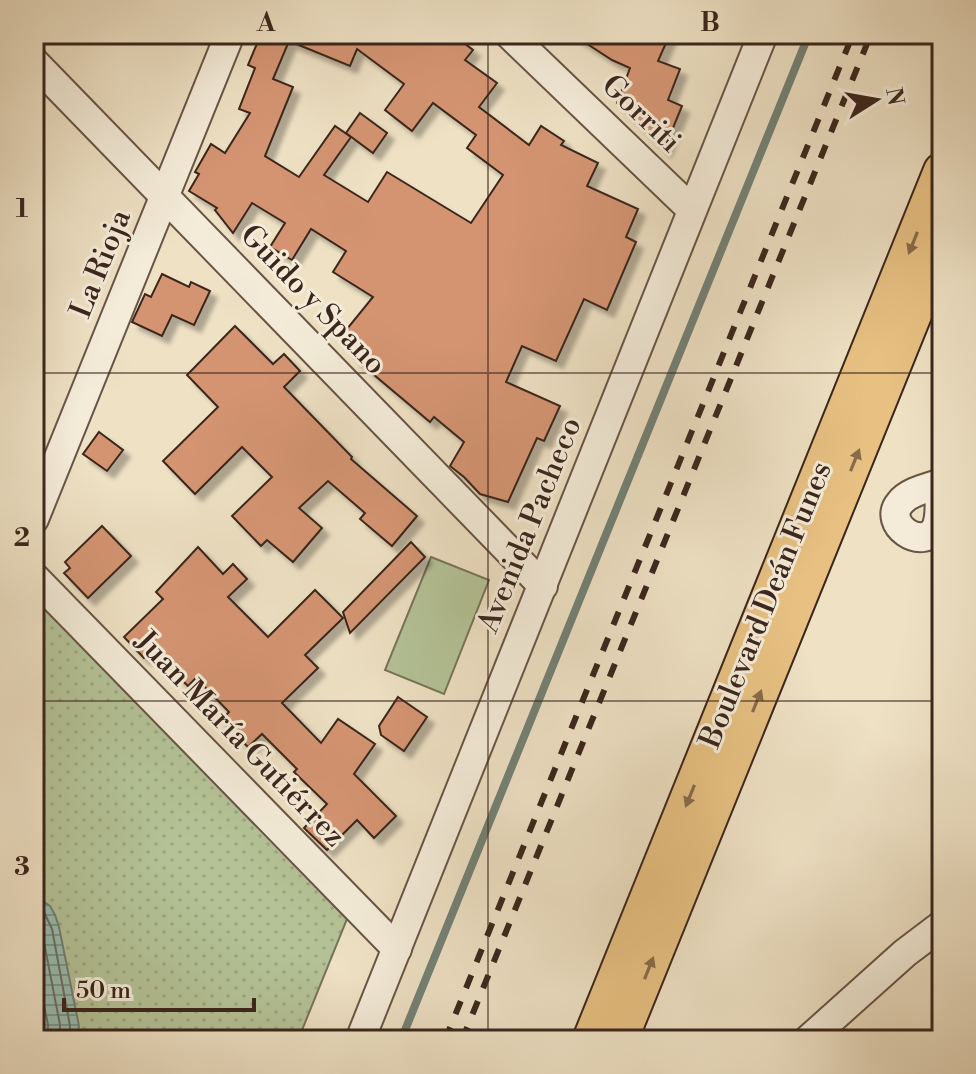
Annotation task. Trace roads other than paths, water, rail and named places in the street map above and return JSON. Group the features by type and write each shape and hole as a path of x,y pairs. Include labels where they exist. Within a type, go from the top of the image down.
{"main road":[{"name":"Boulevard Deán Funes","path":"591,1040 942,171"},
{"name":"Boulevard Deán Funes","path":"619,1040 942,243"}],"street":[{"name":"La Rioja","path":"34,519 230,34"},
{"name":"Gorriti","path":"509,34 691,209"},
{"name":"Avenida Pacheco","path":"360,1040 763,34"},
{"name":"Guido y Spano","path":"34,62 543,586"},
{"name":"Juan María Gutiérrez","path":"34,577 397,949"},
{"path":"808,1040 905,953 942,925"}],"water":[{"path":"34,895 50,906 59,927 79,1026 76,1040 34,1040"}],"waterway":[{"path":"401,1040 809,34"}],"railway":[{"path":"445,1040 853,34"},
{"path":"462,1040 871,34"}]}
